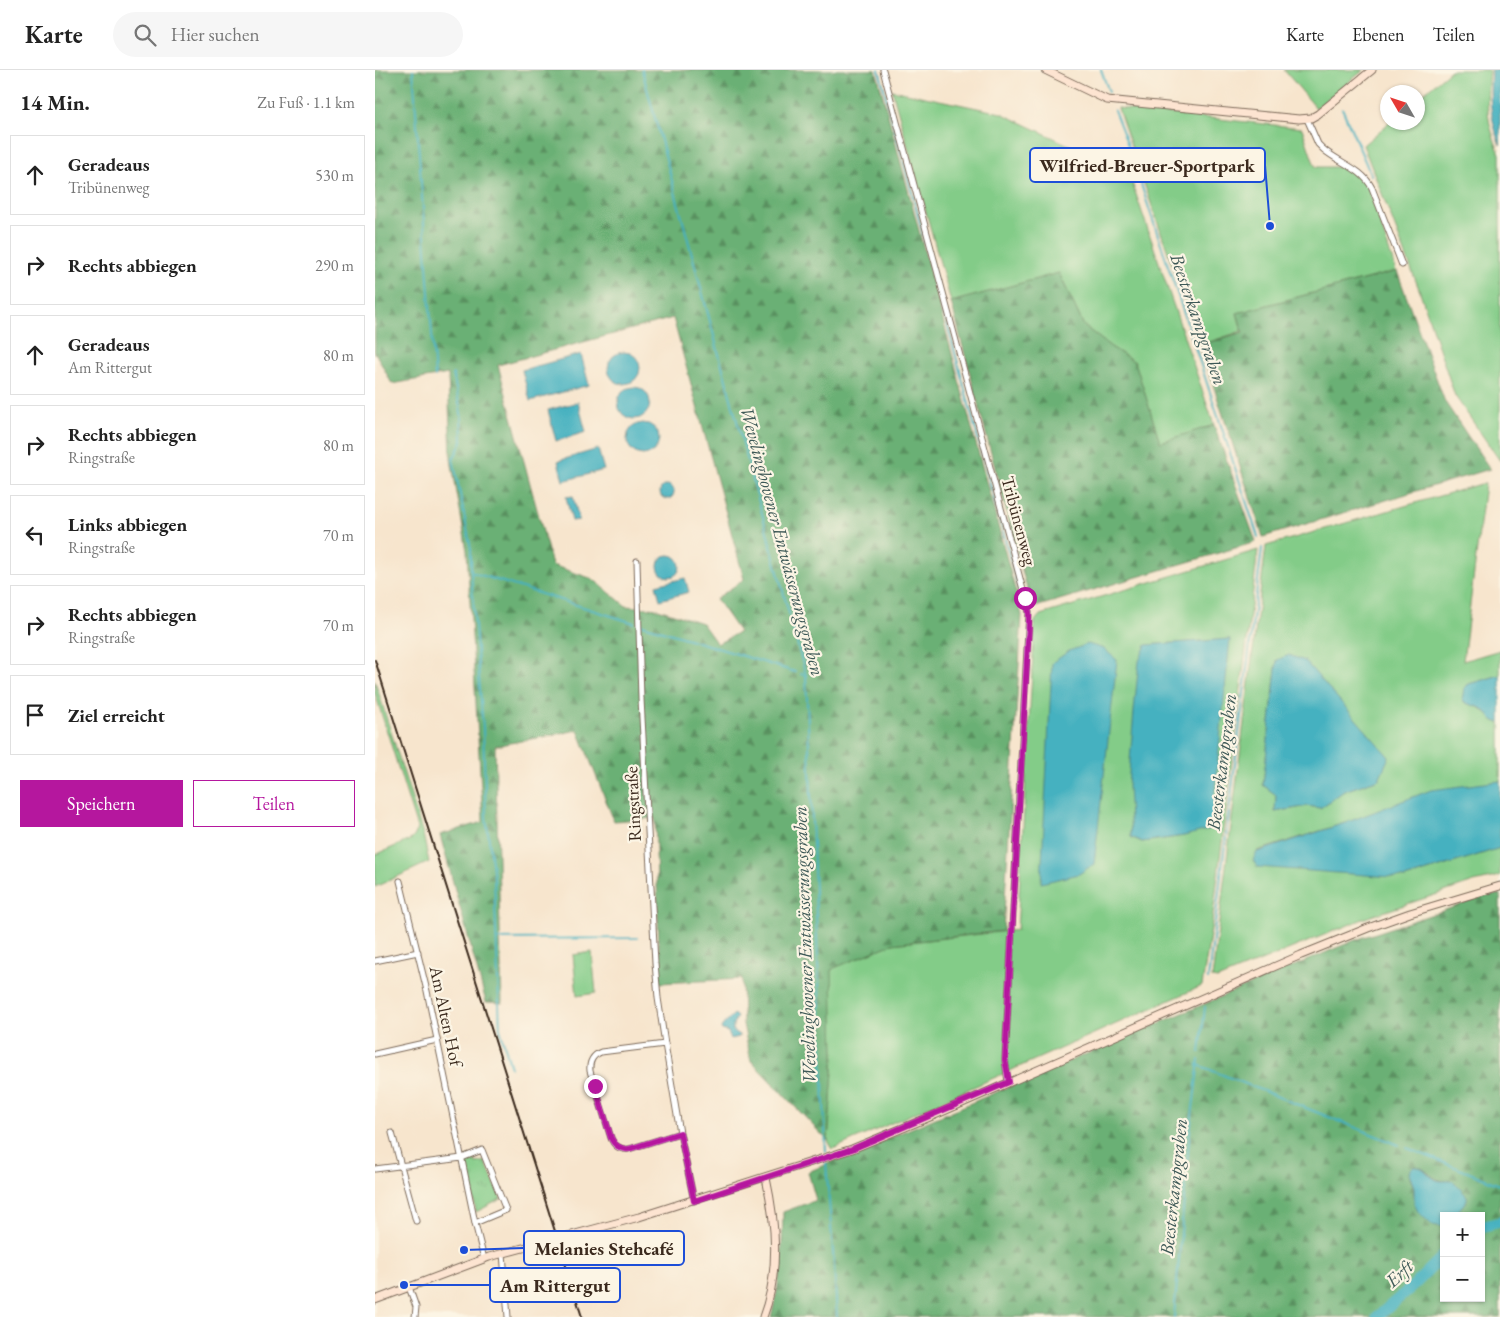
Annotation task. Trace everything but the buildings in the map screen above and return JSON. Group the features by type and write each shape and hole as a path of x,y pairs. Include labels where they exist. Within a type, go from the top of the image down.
{"street":[{"name":"Tribünenweg","path":"883,70 1029,612 1005,1060 1009,1082"},
{"path":"1045,70 1107,100 1307,119 1321,112 1372,70"},
{"path":"1307,119 1318,144 1368,180 1402,265"},
{"name":"Ringstraße","path":"637,561 641,681 658,998 680,1133 694,1201"},
{"name":"Am Alten Hof","path":"400,881 418,952 484,1259"},
{"path":"375,1300 484,1259 605,1228 766,1178 860,1146 1256,974 1354,934 1410,913 1500,886"},
{"path":"375,961 418,952"},
{"path":"375,1054 437,1040"},
{"path":"665,1044 601,1052 592,1059 590,1068 611,1138 618,1147 629,1149 680,1133"},
{"path":"392,1133 416,1221"},
{"path":"375,1169 462,1158 482,1150 506,1210 475,1223"},
{"path":"763,1317 770,1292 775,1248 773,1218 766,1178"},
{"path":"503,1253 508,1317"},
{"path":"409,1287 416,1307 415,1317"}],"green space":[{"path":"375,70 876,70 1022,615 1003,931 892,944 832,969 834,1056 828,1141 751,1061 743,1024 742,979 660,983 655,818 614,821 578,730 495,746 502,1003 486,1002 440,835 483,822 467,551 451,459 448,374 392,384 375,352","holes":["673,318 744,579 716,599 739,632 717,644 702,623 658,609 626,606 593,579 552,565 498,365"]},
{"path":"1284,70 1364,70 1316,108"},
{"path":"1451,70 1489,70 1488,113 1500,154 1500,461 1455,396 1419,289 1363,145 1381,130 1425,130 1425,92"},
{"path":"892,90 1001,113 1090,155 1100,156 1122,153 1214,425 1160,443 1135,362 1111,347 1084,326 1059,273 951,302"},
{"path":"1118,108 1302,128 1316,167 1343,167 1366,181 1396,271 1237,313 1242,331 1200,345"},
{"path":"1397,271 1445,402 1490,469 1263,537 1200,345 1243,332 1237,313"},
{"path":"1059,273 1084,326 1111,347 1135,362 1160,442 1214,425 1256,542 1032,608 951,302"},
{"path":"1485,484 1463,661 1500,650 1500,675 1469,684 1464,688 1465,703 1480,708 1493,720 1500,723 1500,781 1345,823 1257,851 1351,873 1405,878 1500,848 1500,876 1474,882 1368,917 1217,979 1212,978 1266,546","holes":["1277,660 1379,779 1344,791 1320,808 1308,806 1275,812 1276,795 1263,785"]},
{"path":"1258,550 1212,923 1202,986 833,1149 828,1141 834,1056 831,969 892,944 1017,930 1035,621 1040,615","holes":["1230,639 1184,836 1142,842 1131,837 1146,645"]},
{"path":"375,681 423,834 429,862 375,887 375,855 412,839 417,828 375,693"},
{"path":"1500,894 1500,1317 771,1317 780,1265 783,1212 816,1200 808,1172 1355,940 1484,897"},
{"path":"592,952 596,993 577,996 573,955"},
{"path":"473,1155 476,1163 485,1161 501,1199 476,1212 465,1158"}],"water":[{"path":"1491,70 1500,70 1500,145 1491,108"},
{"path":"624,352 636,356 640,368 636,380 624,384 612,380 608,368 612,356"},
{"path":"581,354 589,385 530,401 522,370"},
{"path":"634,387 646,391 650,403 646,415 634,419 622,415 618,403 622,391"},
{"path":"578,402 586,432 556,441 548,410"},
{"path":"643,423 655,427 659,439 655,451 643,455 631,451 627,439 631,427"},
{"path":"598,449 604,470 563,481 558,461"},
{"path":"664,485 670,485 674,492 670,499 664,499 660,495 660,489"},
{"path":"573,496 579,520 572,521 566,497"},
{"path":"665,555 673,555 680,562 680,570 673,577 665,577 658,570 658,562"},
{"path":"685,578 689,592 660,600 656,585"},
{"path":"1230,639 1211,829 1184,836 1142,842 1131,837 1128,786 1139,661 1146,645"},
{"path":"1088,644 1104,649 1117,660 1094,864 1079,874 1041,883 1052,663 1069,651"},
{"path":"1289,655 1305,661 1389,757 1379,779 1344,791 1320,808 1308,806 1275,812 1276,795 1263,785 1277,660"},
{"path":"1500,675 1500,723 1493,720 1482,708 1462,700 1464,688 1469,684"},
{"path":"1500,781 1500,848 1405,878 1257,867 1253,860 1257,852 1345,823 1431,790"},
{"path":"734,1014 737,1017 733,1025 733,1031 739,1037 731,1039 728,1032 721,1028"},
{"path":"1417,1167 1423,1169 1437,1180 1453,1181 1467,1196 1467,1200 1457,1212 1440,1212 1440,1226 1432,1225 1418,1212 1414,1202 1414,1187 1409,1174 1410,1169"}],"waterway":[{"path":"413,70 435,377"},
{"name":"Wevelinghovener Entwässerungsgraben","path":"642,70 806,676 826,1152"},
{"path":"879,70 1024,609"},
{"name":"Beesterkampgraben","path":"1101,70 1109,92"},
{"path":"1342,108 1371,175"},
{"name":"Beesterkampgraben","path":"1114,110 1129,148 1258,537"},
{"path":"453,374 461,413 462,442 453,459 471,549 471,572 634,623"},
{"name":"Beesterkampgraben","path":"1208,979 1262,548"},
{"path":"471,572 483,728 486,817 494,878 500,1029 511,1068"},
{"path":"640,624 795,672"},
{"name":"Wevelinghovener Entwässerungsgraben","path":"801,674 806,676"},
{"path":"496,939 637,938"},
{"name":"Beesterkampgraben","path":"1200,1052 1205,1007"},
{"name":"Beesterkampgraben","path":"1174,1317 1189,1140 1199,1060"},
{"path":"1198,1065 1399,1145"},
{"path":"1407,1148 1500,1185"},
{"name":"Wevelinghovener Entwässerungsgraben","path":"826,1163 837,1317"},
{"name":"Erft","path":"1485,1226 1500,1222"},
{"name":"Erft","path":"1377,1317 1414,1285 1442,1257"}],"railway":[{"path":"375,660 582,1317"}],"place":[{"name":"Wilfried-Breuer-Sportpark","path":"1270,226"},
{"name":"Melanies Stehcafé","path":"464,1250"},
{"name":"Am Rittergut","path":"404,1285"}],"route":[{"path":"595,1086 611,1138 618,1147 626,1150 680,1133 694,1201 852,1149 1009,1082 1005,1060 1029,623 1029,612 1025,598"}]}
